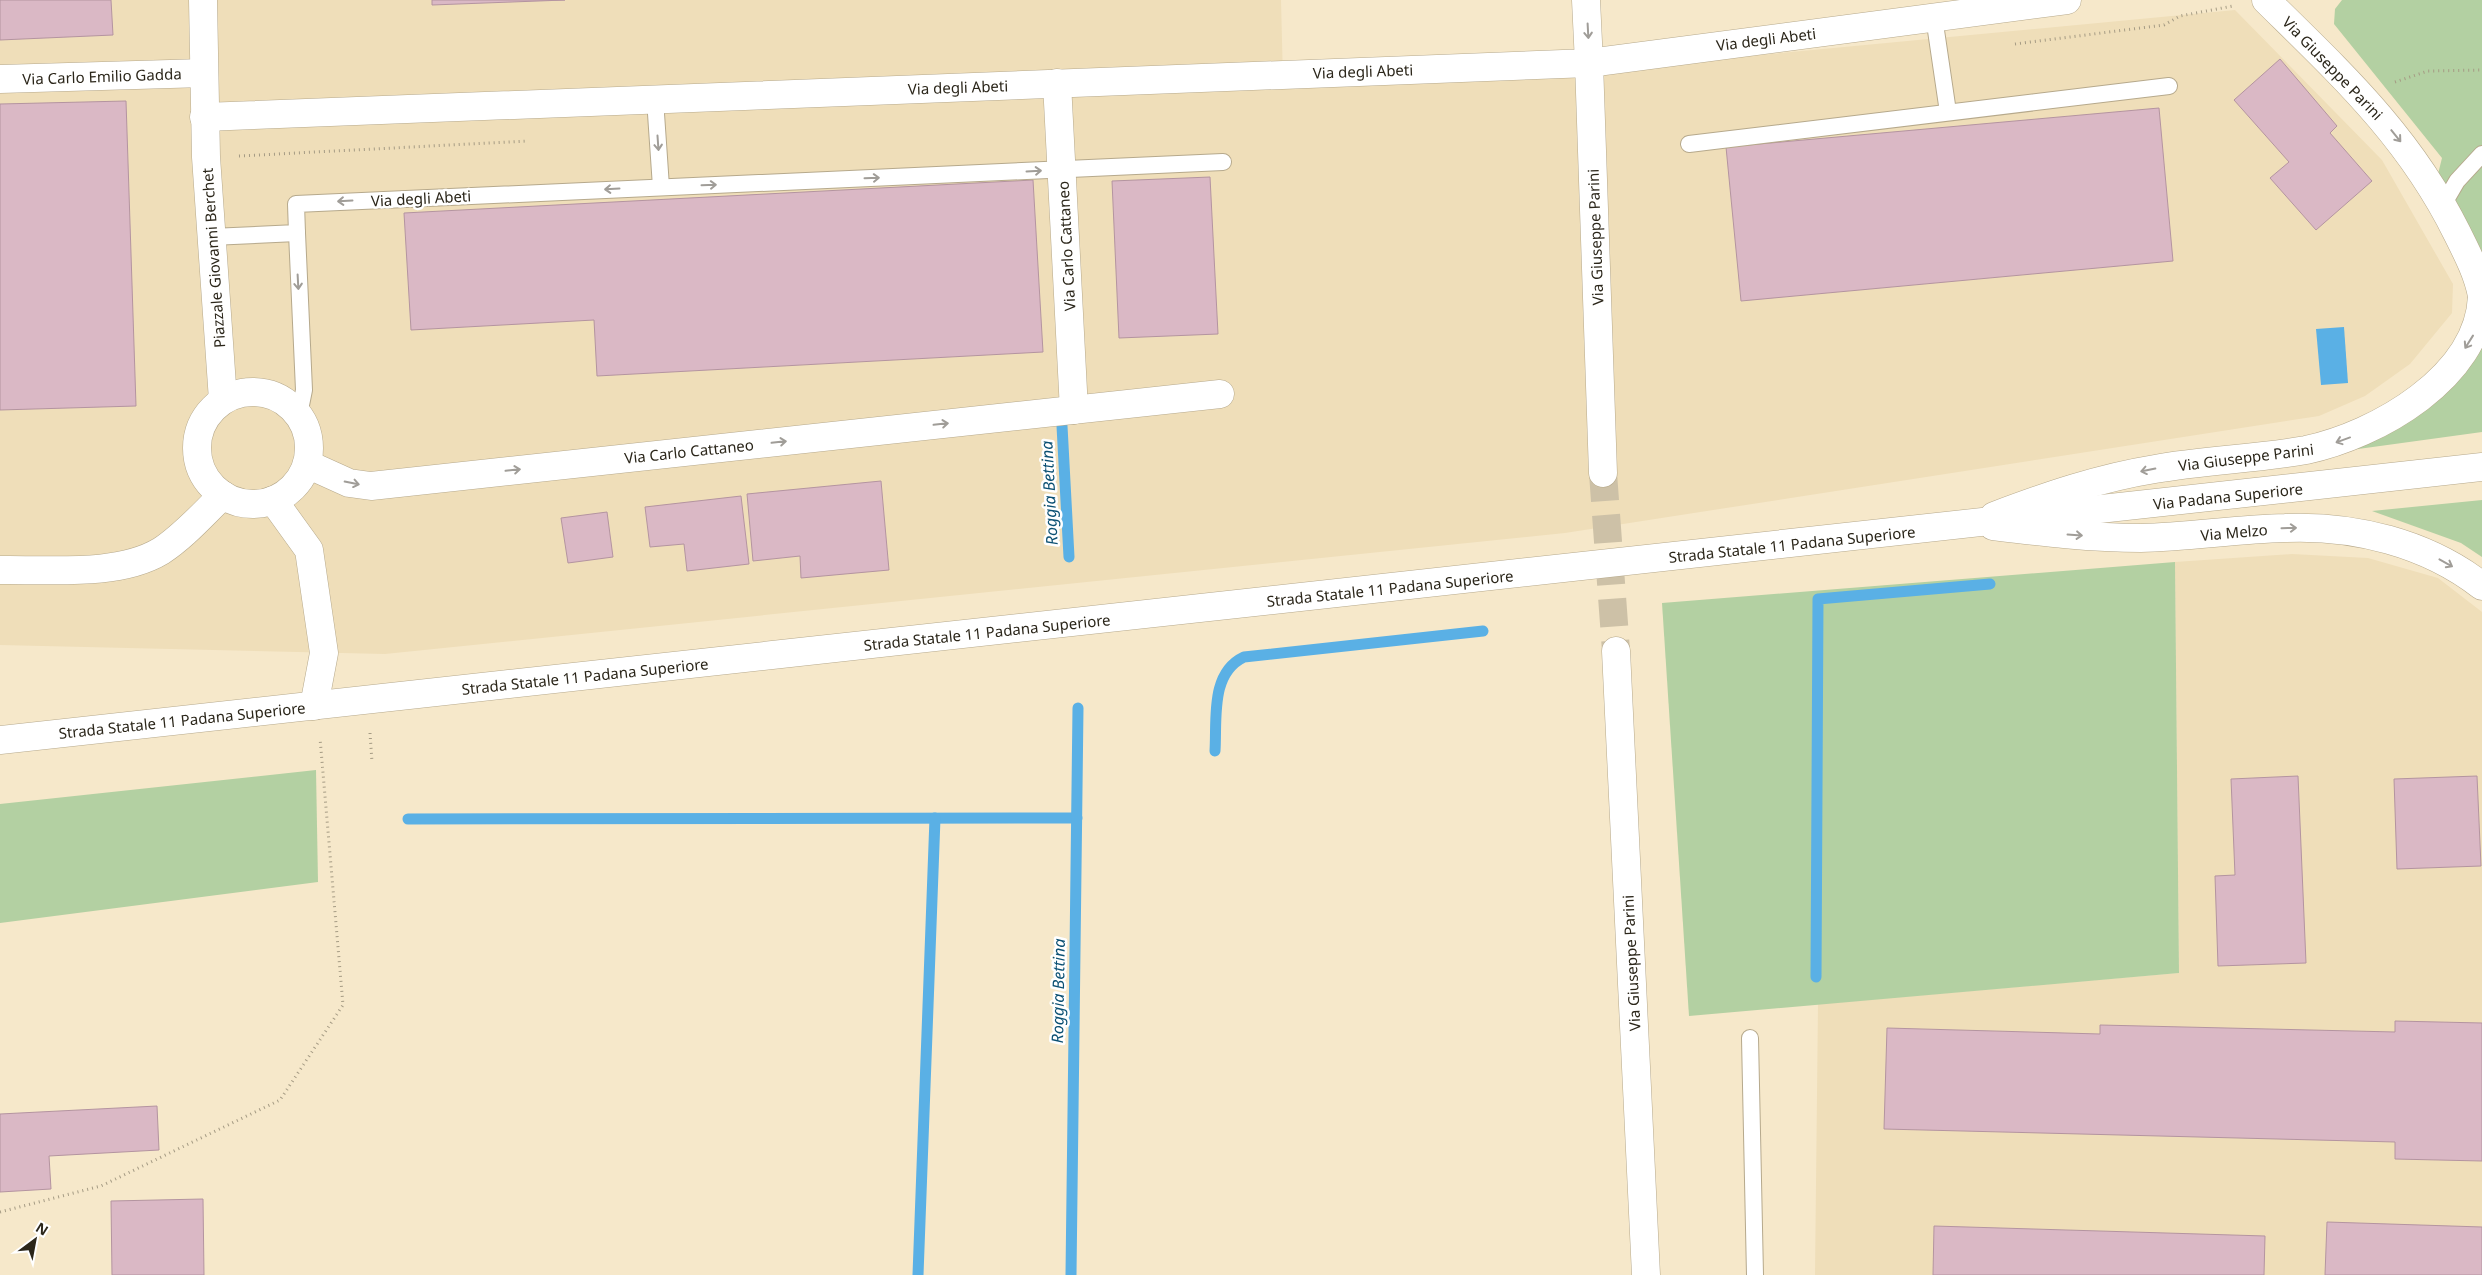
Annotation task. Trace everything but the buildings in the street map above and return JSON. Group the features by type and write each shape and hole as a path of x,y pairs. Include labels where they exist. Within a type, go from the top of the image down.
{"street":[{"name":"Piazzale Giovanni Berchet","path":"203,0 204,116 223,400"},
{"name":"Via Giuseppe Parini","path":"1586,0 1603,473"},
{"name":"Via degli Abeti","path":"204,116 1589,63 2067,0"},
{"name":"Via Giuseppe Parini","path":"1974,524 2042,498 2112,477 2175,466 2306,450 2334,444 2367,431 2406,408 2454,362 2474,334 2478,324 2482,296 2466,250 2443,205 2414,158 2345,78 2266,0"},
{"name":"Via Carlo Emilio Gadda","path":"0,79 204,73"},
{"name":"Via Carlo Cattaneo","path":"1057,83 1074,410"},
{"path":"256,392 272,395 287,403 299,415 307,431 309,448 307,464 299,480 288,492 273,500 256,504 239,502 223,495 211,484 202,471 198,456 198,439 202,424 211,410 223,400 239,393 256,392"},
{"name":"Via Carlo Cattaneo","path":"307,464 349,483 371,486 1220,394"},
{"name":"Via Padana Superiore","path":"1974,524 2482,468"},
{"path":"0,570 104,567 140,561 173,542 223,495"},
{"path":"273,500 309,550 324,653 314,706"},
{"name":"Via Melzo","path":"1974,524 2060,534 2118,538 2165,537 2286,528 2333,530 2379,537 2417,549 2445,562 2482,586"},
{"name":"Strada Statale 11 Padana Superiore","path":"0,740 1974,524"},
{"name":"Via Giuseppe Parini","path":"1616,651 1646,1275"}],"lane":[{"path":"1934,18 1948,112"},
{"path":"1689,144 2169,86"},
{"path":"655,99 661,187"},
{"path":"2443,205 2457,181 2482,154"},
{"name":"Via degli Abeti","path":"297,233 296,204 1223,162"},
{"path":"211,237 297,233 304,390 299,415"},
{"path":"1750,1038 1755,1275"}],"path":[{"path":"0,1212 101,1186 280,1100 343,1005 323,754 314,706"}],"shaded area":[{"path":"0,0 1281,0 1283,81 1581,72 2235,10 2382,160 2453,284 2452,313 2410,364 2365,396 2319,416 1565,533 385,654 0,645"},
{"path":"2292,554 2368,558 2438,578 2482,612 2482,1275 1815,1275 1818,1004 2179,973 2175,562"}],"green space":[{"path":"2342,0 2482,0 2482,287 2434,190 2442,158 2334,24 2335,9"},
{"path":"2482,320 2482,432 2329,453 2367,434"},
{"path":"2482,500 2482,557 2461,543 2372,511"},
{"path":"2175,562 2179,973 1689,1016 1662,603"},
{"path":"316,770 318,882 0,923 0,804"}],"water":[{"path":"2344,327 2348,383 2321,385 2316,329"}],"waterway":[{"name":"Roggia Bettina","path":"1062,426 1069,557"},
{"path":"1816,977 1818,599 1990,584"},
{"path":"1215,751 1216,711 1220,685 1225,674 1233,664 1244,657 1483,631"},
{"name":"Roggia Bettina","path":"1071,1275 1078,708"},
{"path":"918,1275 935,818"},
{"path":"408,819 1077,818"}],"tunnel":[{"path":"1603,473 1616,651"}]}
